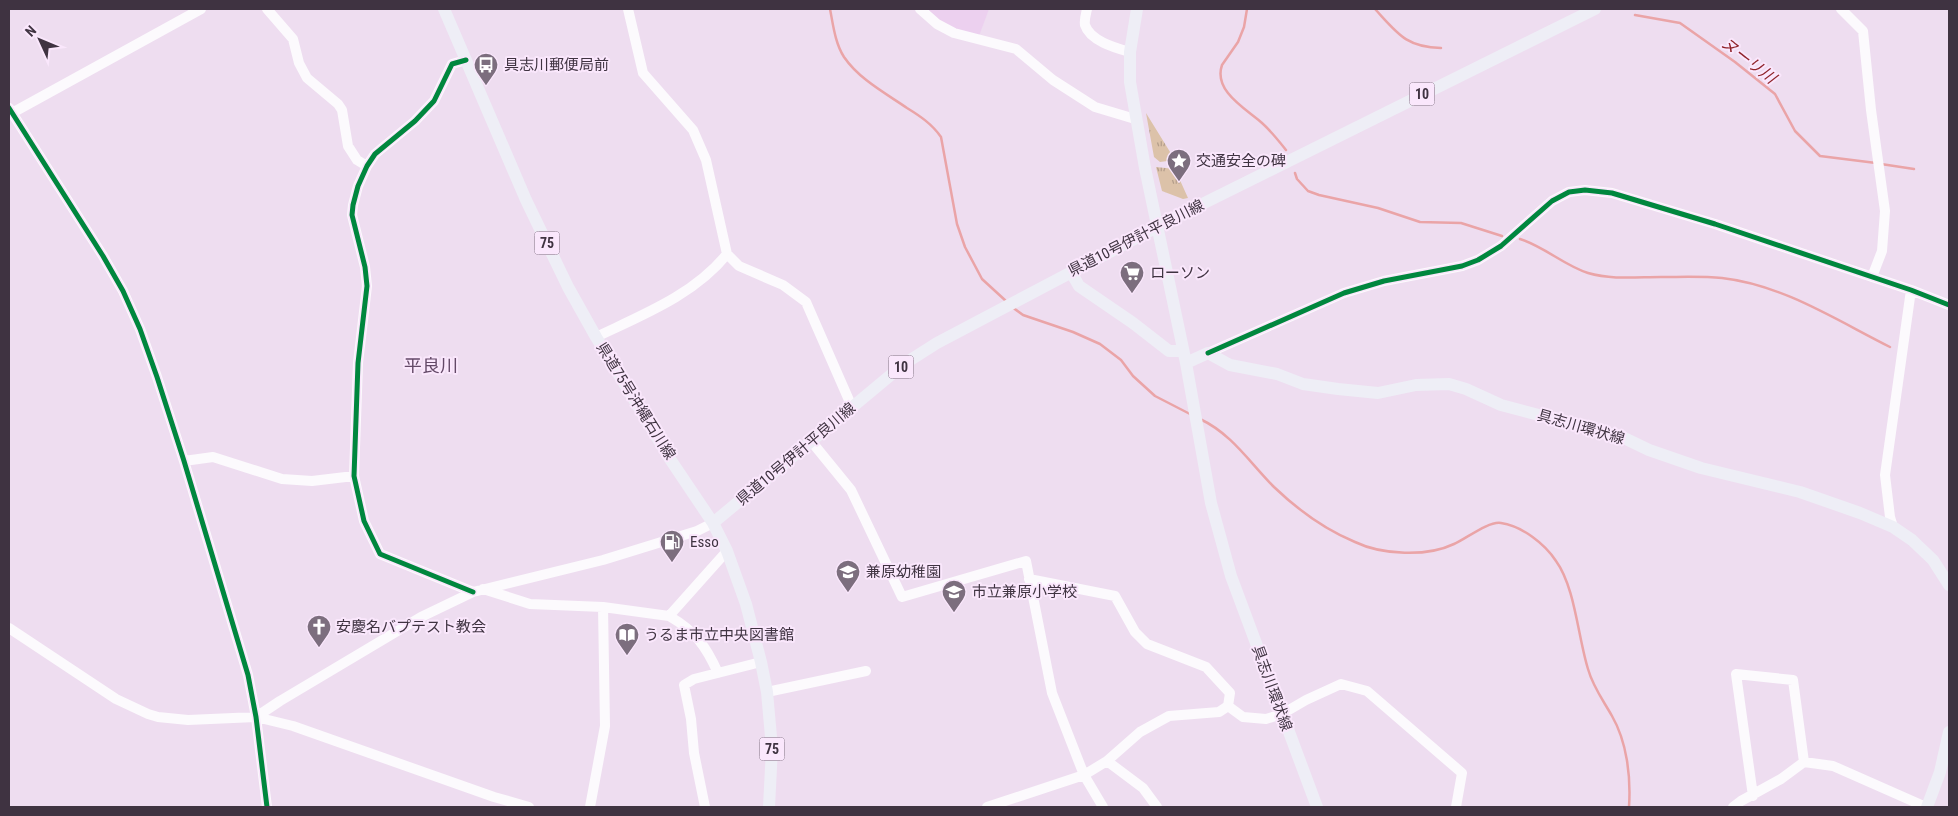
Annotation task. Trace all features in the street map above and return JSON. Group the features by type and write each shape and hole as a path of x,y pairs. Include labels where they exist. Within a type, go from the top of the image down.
{"main road":[{"name":"県道75号沖縄石川線","path":"444,9 526,200 568,288 670,459 713,523 727,551 746,604 761,662 766,692 772,748 769,807"},
{"name":"具志川環状線","path":"1138,9 1130,52 1130,82 1135,119 1185,357 1203,467 1231,576 1317,807"},
{"name":"県道10号伊計平良川線","path":"713,523 904,364 937,342 1158,227 1595,9"},
{"path":"1071,272 1079,286 1134,323 1169,351 1185,357 1208,353"},
{"name":"具志川環状線","path":"1208,353 1230,365 1277,374 1303,384 1338,389 1378,393 1416,385 1449,384 1501,405 1622,436 1649,450 1701,468 1800,492 1860,513 1893,528 1912,540 1933,560 1949,585"},
{"path":"1926,807 1940,772 1949,732"}],"street":[{"path":"201,9 10,111 103,256 123,291 140,329 184,461 248,675 256,717 268,807"},
{"path":"267,9 292,39 299,63 308,78 338,104 342,110 348,146 357,160 367,166"},
{"path":"628,9 643,73 693,130 706,160 727,254 739,266 783,285 806,302 852,407"},
{"path":"920,9 937,24 954,33 1016,49 1053,80 1094,107 1135,119"},
{"path":"1087,9 1084,24 1088,31 1104,44 1130,52"},
{"path":"1840,9 1863,31 1871,110 1886,211 1882,251 1872,277"},
{"path":"466,60 452,64 434,101 415,121 375,154 358,186 352,214 365,267 367,286 358,363 354,476 364,521 380,554 478,591 530,604 603,607 669,616 697,637 707,650 718,673"},
{"path":"1208,353 1344,293 1377,283 1462,266 1478,260 1501,246 1552,201 1570,192 1580,190 1612,193 1715,224 1911,290 1949,305"},
{"path":"596,337 673,300 714,270 727,254"},
{"path":"1893,528 1890,518 1886,475 1911,290"},
{"path":"811,441 851,490 902,597 1026,561 1052,693 1084,775 1103,807"},
{"path":"184,461 213,457 282,480 312,481 354,476"},
{"path":"256,717 280,700 421,617 478,591 604,560 696,531 713,523"},
{"path":"669,616 727,551"},
{"path":"1029,579 1115,596 1134,632 1147,644 1206,667 1230,693 1228,706"},
{"path":"590,807 605,726 603,607"},
{"path":"9,628 116,699 148,714 188,720 256,717 293,726 494,797 529,807"},
{"path":"705,807 694,753 691,720 684,685 694,679 761,662"},
{"path":"766,692 866,671"},
{"path":"1753,796 1736,674 1793,680 1804,762"},
{"path":"1228,706 1243,717 1266,719 1282,714 1306,700 1341,684 1367,691 1462,773 1456,807"},
{"path":"987,807 1084,775 1107,760 1140,732 1169,716 1218,712 1228,706"},
{"path":"1107,760 1143,788 1157,807"},
{"path":"1733,807 1781,779 1804,762 1832,766 1926,807"}],"shaded area":[{"path":"924,9 989,9 979,36 956,30 939,22"}],"green space":[{"path":"1146,113 1175,160 1160,162 1154,157"},
{"path":"1156,167 1175,169 1188,198 1183,199 1162,191"}],"waterway":[{"path":"830,9 838,46 850,65 873,85 926,121 941,137 957,224 965,247 982,279 1006,301"},
{"path":"1247,9 1244,27 1238,42 1222,65 1220,74 1222,83 1226,91 1265,126 1286,150"},
{"name":"ヌーリ川","path":"1375,9 1404,38 1419,45 1441,48"},
{"name":"ヌーリ川","path":"1635,15 1680,23 1735,62 1775,94 1795,131 1820,156 1876,163"},
{"name":"ヌーリ川","path":"1881,164 1914,169"},
{"path":"1295,173 1297,179 1308,191 1319,195 1378,208 1420,222 1461,223 1502,236"},
{"path":"1520,239 1580,270 1606,277 1714,277 1745,282 1766,288 1809,305 1890,347"},
{"path":"1012,307 1023,315 1073,332 1100,344 1121,360 1133,376 1155,396 1190,414"},
{"path":"1200,419 1231,441 1274,487 1302,511 1333,531 1366,546 1391,552 1418,553 1431,551 1454,544 1490,525 1501,523 1525,532 1546,548 1556,561 1568,584 1590,676 1621,737 1627,760 1629,807"}],"cycle path":[{"path":"466,60 452,64 434,101 415,121 375,154 358,186 352,215 365,267 367,286 358,363 354,476 364,521 380,554 473,592"},
{"path":"9,108 103,256 123,291 140,329 184,461 248,675 256,717 267,807"},
{"path":"1208,353 1344,293 1384,281 1462,266 1478,260 1501,246 1552,201 1569,192 1585,190 1612,193 1715,224 1911,290 1949,305"}],"place":[{"name":"具志川郵便局前","path":"486,86"},
{"name":"交通安全の碑","path":"1179,182"},
{"name":"ローソン","path":"1132,294"},
{"name":"Esso","path":"672,563"},
{"name":"兼原幼稚園","path":"848,593"},
{"name":"市立兼原小学校","path":"954,613"},
{"name":"安慶名バプテスト教会","path":"319,648"},
{"name":"うるま市立中央図書館","path":"627,656"}],"district":[{"name":"平良川","path":"431,366"}]}
